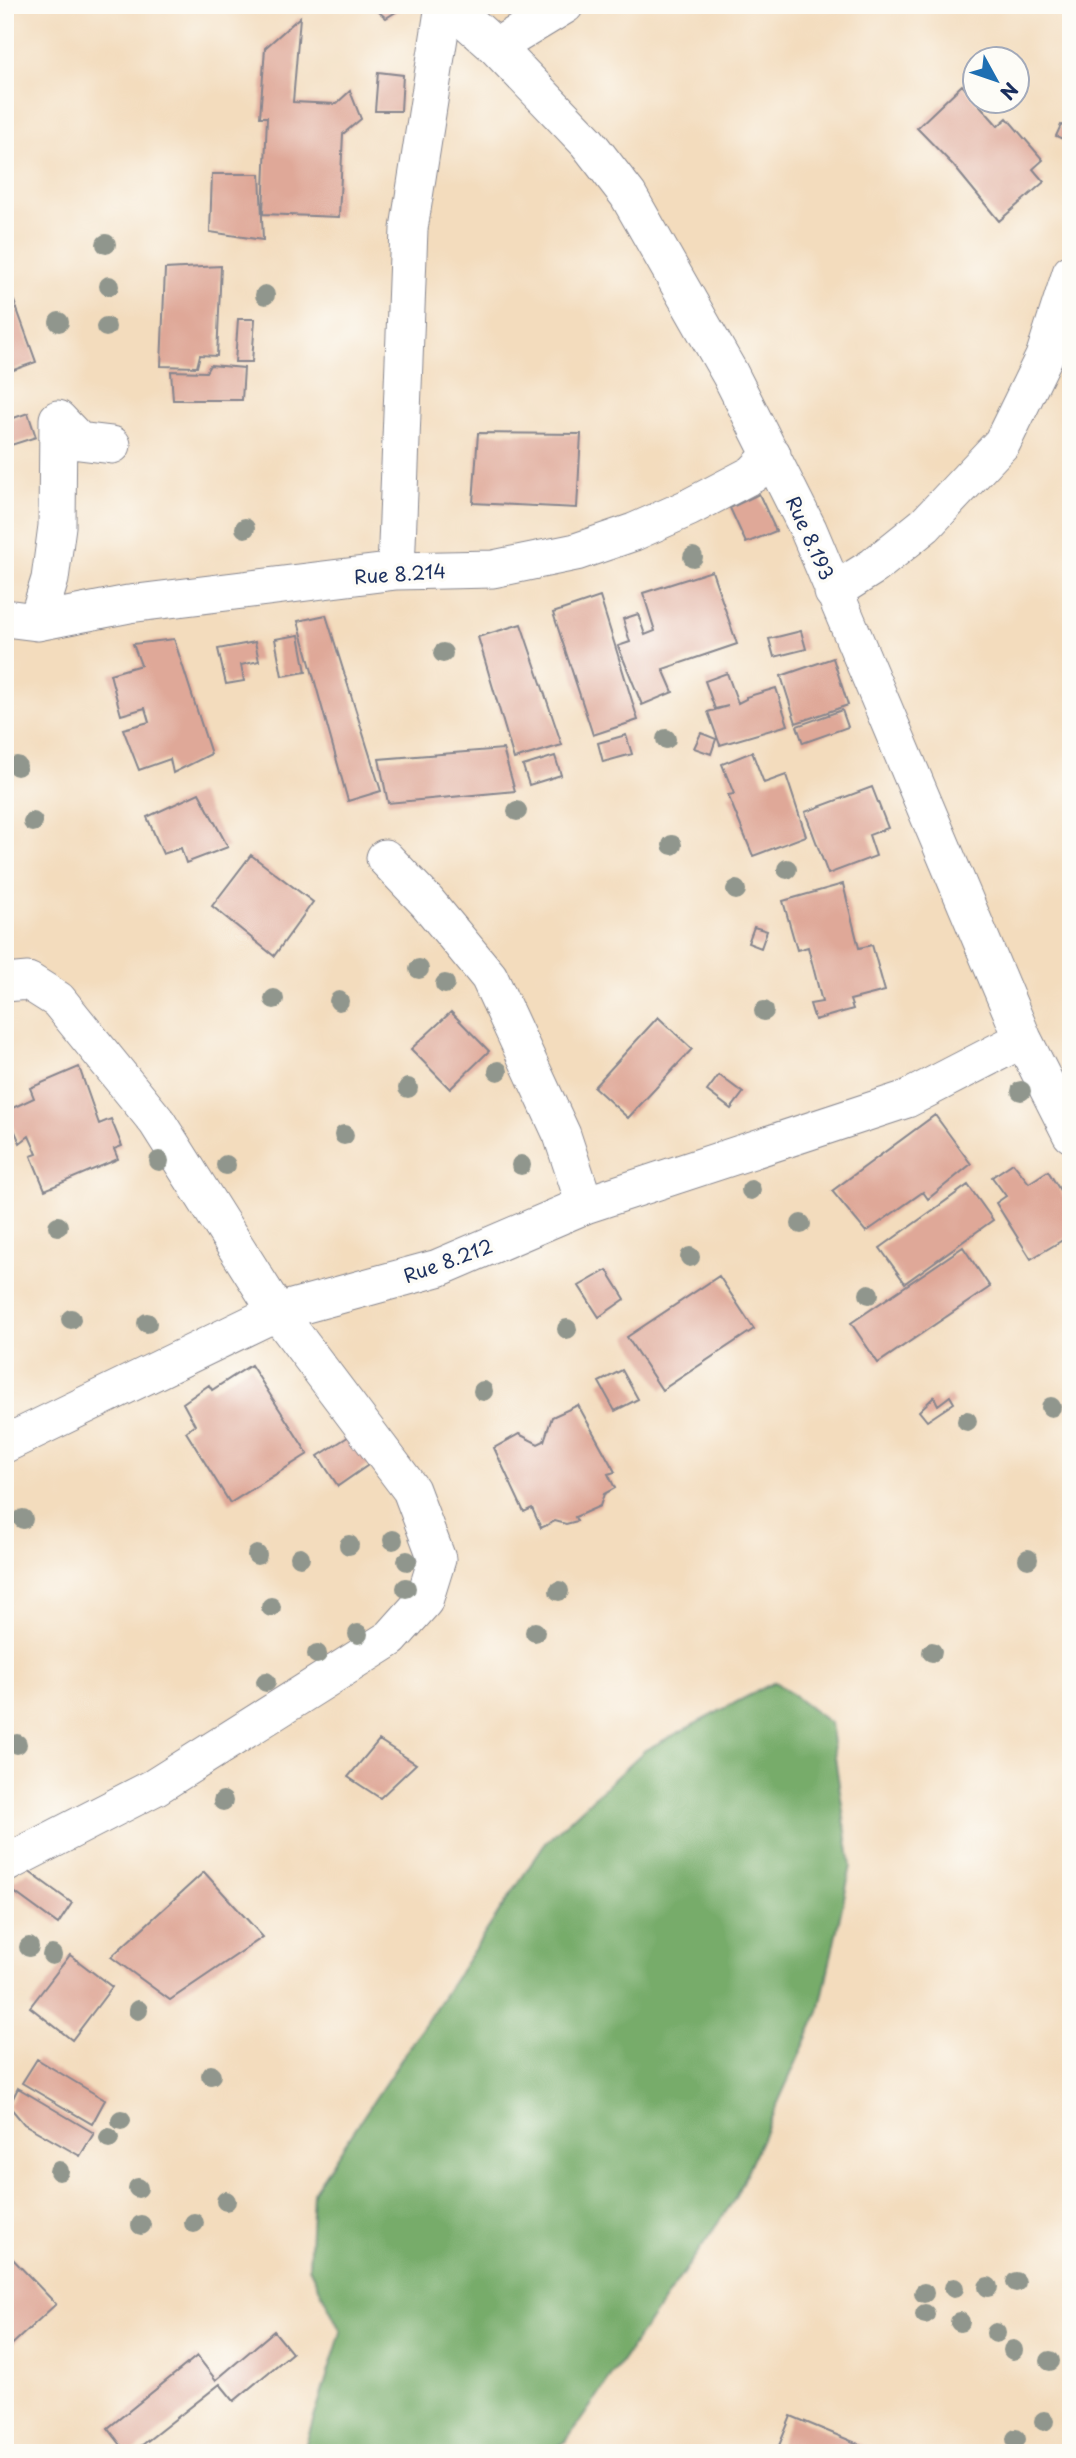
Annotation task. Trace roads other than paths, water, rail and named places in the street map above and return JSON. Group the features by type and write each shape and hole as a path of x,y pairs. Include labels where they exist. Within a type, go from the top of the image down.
{"street":[{"name":"Rue 8.193","path":"446,5 496,47 587,142 628,195 730,374 808,529 1023,1039 1071,1134"},
{"path":"396,571 409,229 446,5"},
{"path":"496,47 565,5"},
{"path":"833,592 874,566 925,525 1002,443 1044,357 1071,273"},
{"path":"21,620 50,579 57,526 58,419 79,441 112,445"},
{"name":"Rue 8.214","path":"21,620 396,571 493,569 576,552 634,532 688,508 753,474 772,454"},
{"path":"385,858 427,902 489,976 562,1135 585,1205"},
{"path":"5,983 28,981 58,1000 157,1122 277,1312 411,1490 437,1559 424,1601 391,1637 155,1787 5,1864"},
{"name":"Rue 8.212","path":"5,1444 277,1312 438,1268 585,1205 907,1099 1023,1039"}]}
